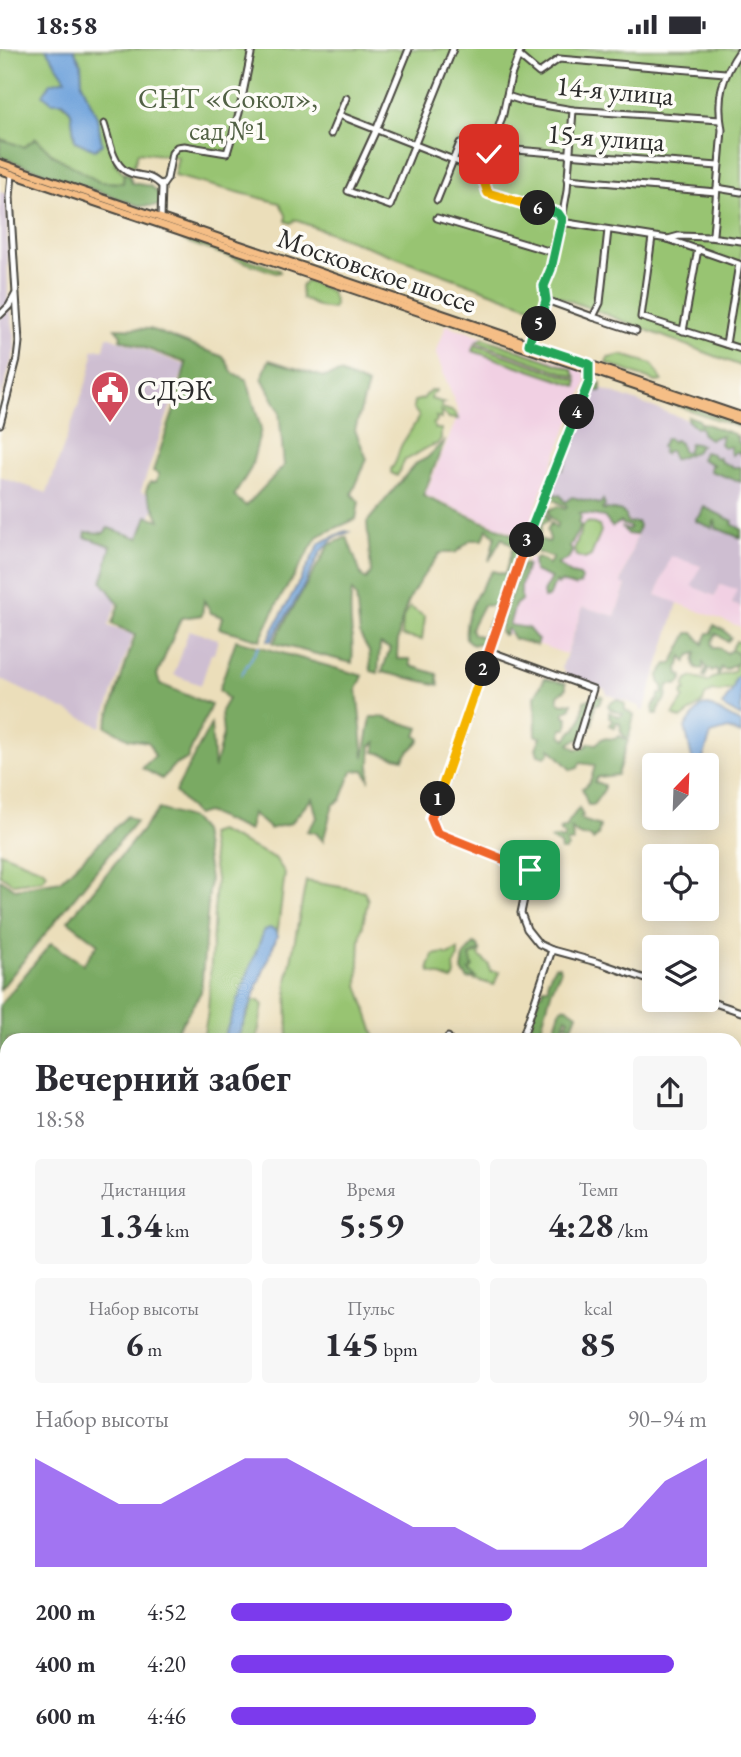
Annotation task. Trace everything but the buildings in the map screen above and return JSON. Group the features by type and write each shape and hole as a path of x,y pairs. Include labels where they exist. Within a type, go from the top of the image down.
{"main road":[{"name":"Московское шоссе","path":"0,163 13,171 741,419"},
{"name":"Московское шоссе","path":"0,170 13,171 161,218 590,367"}],"street":[{"path":"161,218 162,186 167,179 172,153 177,147 227,153 239,113 252,49"},
{"path":"409,49 348,191 390,206 453,49"},
{"path":"711,236 722,131 720,100 725,73 741,49"},
{"path":"520,52 539,73 559,59 725,73"},
{"path":"520,52 484,173 484,186 488,193 558,213 562,221"},
{"name":"14-я улица","path":"507,96 573,110 720,120"},
{"path":"331,134 346,98"},
{"path":"529,344 546,300 544,286 562,221 573,110"},
{"path":"339,115 484,173"},
{"path":"104,124 117,161 125,170 151,176 162,186"},
{"path":"437,200 460,143"},
{"name":"15-я улица","path":"491,148 718,166"},
{"path":"0,424 19,342 10,197 13,171"},
{"path":"567,179 741,192"},
{"path":"437,218 555,253"},
{"path":"562,221 667,239 740,264 726,344"},
{"path":"593,317 598,307 608,230"},
{"path":"667,239 679,236 711,236 741,241"},
{"path":"652,237 641,317 741,349"},
{"path":"683,331 698,249"},
{"path":"0,314 17,293"},
{"path":"546,300 636,331"},
{"path":"590,367 587,386 546,488 432,822 441,835 530,870 520,913 530,934 539,944 642,978"},
{"path":"489,651 593,689 576,745"},
{"path":"524,1033 552,950"},
{"path":"719,1004 741,1012"}],"shaded area":[{"path":"0,192 7,194 8,299 15,349 0,401"},
{"path":"446,325 579,368 586,374 586,384 545,481 525,538 425,495 459,413 436,354"},
{"path":"107,336 185,365 141,491 158,498 108,626 133,635 101,727 0,679 0,477 47,493 89,375 92,350 104,349"},
{"path":"593,386 741,439 741,607 732,604 737,589 720,585 715,596 692,586 701,566 671,556 656,595 678,603 644,711 640,710 641,707 607,694 605,689 566,675 562,667 583,607 615,616 626,585 621,583 640,526 608,511 606,514 550,496"},
{"path":"572,504 607,511 640,526 621,582 626,584 615,616 583,607 566,654 503,632 528,558 553,566"},
{"path":"671,555 701,566 693,586 715,596 720,585 738,589 732,604 741,607 741,627 656,595"},
{"path":"189,630 218,639 201,685 174,675"}],"green space":[{"name":"СНТ «Сокол», сад №1","path":"0,49 46,49 67,79 52,102 62,102 71,112 75,141 97,117 82,84 81,64 74,49 741,49 741,366 555,295 548,295 535,306 526,305 295,220 291,223 286,221 280,203 174,176 178,157 138,152 134,166 115,164 124,173 123,183 99,182 53,155 36,138 24,147 0,139"},
{"path":"36,138 53,155 99,182 123,183 124,173 129,174 132,183 151,186 160,195 160,206 140,206 0,157 0,139 24,147"},
{"path":"182,236 280,272 276,273 184,241 180,238"},
{"path":"307,281 331,291 335,304 333,309 319,307 302,298 301,286"},
{"path":"115,328 150,329 224,357 233,373 247,380 261,429 251,468 234,496 246,506 284,466 279,410 262,378 269,360 324,377 340,373 368,385 355,430 367,459 352,494 359,502 356,519 318,536 278,602 260,640 219,628 222,617 211,613 204,600 202,615 181,618 157,675 160,684 211,705 187,759 173,766 162,779 142,768 155,756 148,742 129,739 106,726 135,635 112,624 119,604 102,582 111,546 85,537 86,532 104,533 108,528 139,538 147,516 160,520 146,490 150,482 156,482 159,474 153,471 176,404 186,363 120,339 121,335"},
{"path":"483,338 572,369 576,377 476,342"},
{"path":"475,345 577,380 577,386 473,351"},
{"path":"622,355 652,364 662,381 656,382 606,363 608,358"},
{"path":"601,383 601,391 594,391 584,414 584,422 579,424 576,439 562,470 557,470 556,461 566,449 576,413 580,412 579,406 585,404 590,387"},
{"path":"632,386 736,423 738,427 629,389"},
{"path":"430,390 436,390 431,399 445,403 441,404 442,408 454,412 458,419 449,418 441,411 441,419 436,417 437,421 433,424 436,429 441,429 441,439 437,444 405,460 397,476 391,473 391,469 419,416 413,408 414,401 423,399"},
{"path":"688,416 699,420 700,424 738,436 741,455 737,451 732,455 731,447 720,444 722,435 710,439 703,435 700,427 696,428 687,420"},
{"path":"666,438 680,443 682,451 687,452 690,443 701,445 695,452 673,460 671,451 662,453 661,447"},
{"path":"445,440 423,496 523,539 500,607 483,605 471,628 473,634 482,637 493,614 497,612 487,641 473,645 466,639 469,612 492,571 505,574 513,546 502,538 489,561 495,536 487,529 483,540 471,540 455,553 440,553 408,601 403,614 397,659 410,659 411,666 437,674 439,685 382,672 390,648 380,644 378,673 371,671 369,651 360,635 356,597 352,591 352,663 273,643 329,545 347,537 362,577 366,580 371,572 367,522 415,464 427,458"},
{"path":"704,452 713,454 732,467 741,467 741,482 710,471 711,465 714,465 701,459"},
{"path":"552,483 555,485 553,494 560,495 565,502 572,497 600,504 603,500 604,511 621,511 626,515 628,523 637,522 639,526 636,535 627,534 623,528 629,530 630,527 621,522 612,527 604,517 579,513 581,519 578,522 581,526 570,546 572,552 568,559 557,564 571,574 580,576 580,584 575,586 560,582 558,585 556,582 548,597 544,598 543,592 551,578 534,571 533,561 537,558 548,565 553,558 538,553 535,549 530,555 528,548 538,514 542,510 545,511 549,520 542,524 539,539 549,542 547,530 551,523 556,528 557,524 550,517 548,510 558,506 565,509 567,507 550,498"},
{"path":"704,507 733,521 732,524 741,529 741,538 716,528 715,520 712,528 696,521"},
{"path":"589,522 599,526 601,531 591,556 585,559 576,556 574,550 583,525"},
{"path":"525,564 521,600 515,605 509,625 528,628 538,640 537,645 514,639 508,629 503,635 500,631 513,589 522,565"},
{"path":"410,607 425,617 422,640 402,636 403,617"},
{"path":"714,625 724,630 731,638 727,642 716,633 712,642 713,648 727,653 731,650 738,654 739,662 725,670 721,668 718,676 716,669 712,672 709,669 705,677 703,676 707,668 703,663 703,669 696,668 696,653 690,655 686,662 682,656 678,668 679,675 683,676 681,682 668,685 666,698 659,707 658,714 654,714 653,707 659,694 663,694 659,675 667,664 672,664 688,633 694,633 703,644 708,633 712,633"},
{"path":"236,640 363,676 357,689 364,757 371,717 382,717 419,728 416,736 420,739 403,759 375,752 376,742 371,746 369,779 364,770 352,771 341,800 333,805 323,841 316,833 307,831 317,818 312,798 291,823 270,829 252,813 249,831 206,812 196,815 175,792 211,724 214,769 223,734 221,711 228,699 219,690"},
{"path":"736,641 741,643 741,675 736,678 733,689 713,691 681,719 673,715 684,698 682,695 683,691 686,691 684,687 687,680 693,677 707,682 735,671 739,662 738,654 731,650"},
{"path":"545,678 566,683 566,689 558,695 558,701 563,704 572,703 571,708 564,712 564,716 568,717 567,729 562,729 561,735 566,739 576,729 582,717 584,701 600,695 603,697 599,704 595,704 592,726 585,730 581,740 569,744 576,749 584,748 589,743 596,744 603,738 615,739 619,736 628,740 617,775 598,777 594,782 604,785 604,790 593,805 588,805 582,788 590,782 595,765 580,763 578,768 571,770 550,748 550,753 545,757 538,755 536,748 541,737 536,736 535,696"},
{"path":"617,699 625,704 625,710 634,715 629,737 626,738 621,732 620,723 616,722 615,728 609,725 613,721 609,712 619,717 623,714 610,709 608,705"},
{"path":"579,808 582,820 600,826 598,836 593,840 572,829 573,842 567,842 568,847 561,851 560,845 551,840 563,840 565,835 560,829 568,827 567,824"},
{"path":"159,809 192,819 202,831 210,879 201,992 176,1033 0,1033 0,1005 51,943 83,964 98,944 68,921"},
{"path":"127,816 136,821 0,990 0,879 15,889 60,881"},
{"path":"218,831 275,858 285,873 277,936 275,930 226,1033 204,1033 208,1012 216,879 209,834"},
{"path":"0,852 47,873 43,880 14,884 0,875"},
{"path":"306,881 364,891 368,900 360,939 358,985 374,1033 288,1033 287,982"},
{"path":"474,944 480,951 470,956 473,967 469,971 476,977 468,979 462,971 464,955"},
{"path":"458,950 454,966 455,976 452,980 430,972 433,955 448,955"},
{"path":"480,951 479,956 489,965 490,971 499,972 494,985 473,979 475,977 469,971 470,956"},
{"path":"555,966 559,966 560,972 552,989 540,1033 530,1033 533,1012 540,994 543,993 543,987 548,987 548,979"},
{"path":"253,1001 259,1001 263,1005 258,1033 240,1033"},
{"path":"567,1007 577,1014 572,1027 566,1025 569,1019 566,1017 562,1031 553,1033 561,1008"}],"water":[{"path":"46,49 74,49 81,64 82,84 97,117 102,144 95,150 75,141 71,112 63,102 52,102 43,95 50,83 66,79"},
{"path":"345,531 349,532 334,538 321,551 300,593 271,641 267,641 320,543"},
{"path":"741,675 741,717 722,706 733,689 736,678"},
{"path":"708,705 741,723 741,734 728,729 711,734 705,753 691,753 685,727 701,706"},
{"path":"269,928 275,930 277,936 239,1033 225,1033 264,931"}],"waterway":[{"path":"241,675 259,646"}],"place":[{"name":"СДЭК","path":"110,424"}],"route":[{"path":"489,154 483,178 488,193 558,213 562,219 551,269 544,286 546,300 529,344 589,364 590,370 588,384 529,534 431,818 433,828 441,835 530,870"}]}
